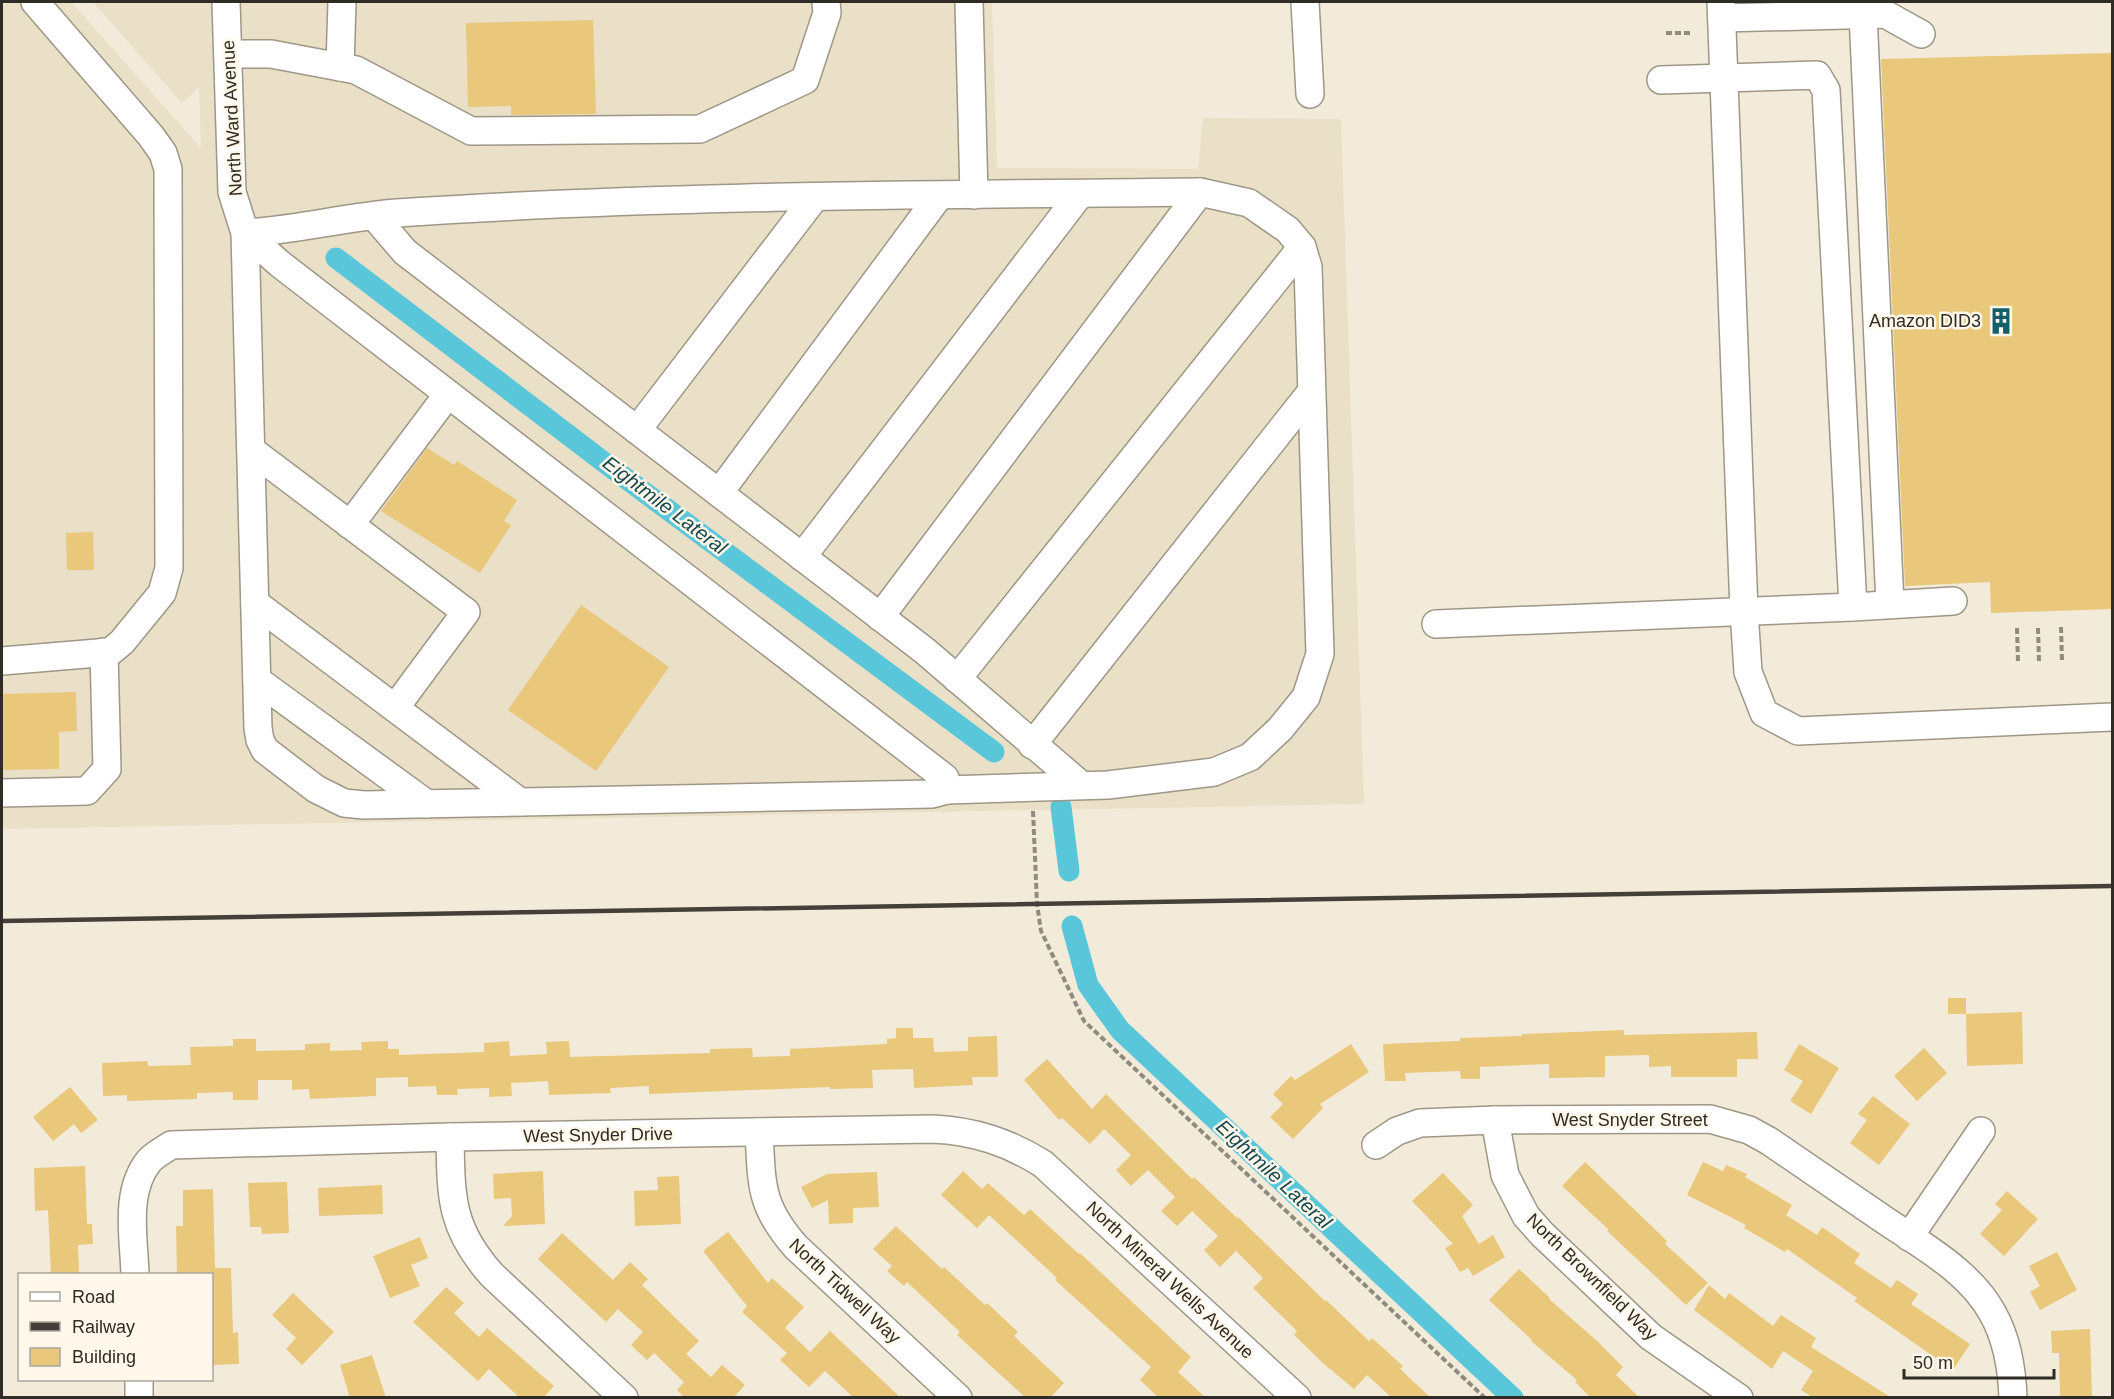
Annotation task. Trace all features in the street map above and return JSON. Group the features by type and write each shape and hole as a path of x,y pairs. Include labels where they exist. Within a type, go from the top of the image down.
{"street":[{"path":"2,661 110,652 122,642 162,592 169,568 168,169 163,153 151,136 35,2"},
{"name":"North Ward Avenue","path":"226,2 232,192 245,233"},
{"path":"340,67 342,2"},
{"path":"228,54 272,54 356,70 471,131 700,129 805,80 827,14 826,2"},
{"path":"969,2 974,195"},
{"path":"1305,2 1310,94"},
{"path":"1921,34 1885,14 1721,10 1748,672 1764,713 1798,731 2112,717"},
{"path":"1863,14 1890,604"},
{"path":"1661,80 1816,75 1826,90 1853,607"},
{"path":"1200,192 1249,203 1288,231 1302,247 1308,267 1320,654 1306,697 1280,729 1250,757 1214,772 1108,785 947,790 932,794 364,805 344,803 316,789 265,750 260,740 245,233 280,231 394,213 692,199 1200,192"},
{"path":"880,617 1200,192"},
{"path":"802,557 1080,194"},
{"path":"719,493 939,195"},
{"path":"637,430 815,197"},
{"path":"375,217 405,252 880,617 957,679 1081,785"},
{"path":"245,233 280,264 945,778 947,790"},
{"path":"957,679 1302,247"},
{"path":"1032,744 1311,392"},
{"path":"350,525 448,394"},
{"path":"251,450 465,612 395,708"},
{"path":"1436,624 1953,601"},
{"path":"255,603 520,802"},
{"path":"2,793 87,790 107,769 104,652"},
{"path":"257,680 427,804"},
{"name":"West Snyder Street","path":"1376,1145 1397,1131 1420,1123 1495,1120 1710,1119 1749,1130 1769,1141 1951,1266 1972,1284 1992,1312 2004,1339 2012,1378 2013,1398"},
{"name":"North Brownfield Way","path":"1495,1120 1505,1176 1526,1216 1536,1228 1651,1337 1739,1398"},
{"name":"West Snyder Drive","path":"135,1273 133,1203 136,1180 150,1159 171,1145 450,1137 957,1130 1001,1141 1042,1164"},
{"path":"1909,1237 1981,1131"},
{"name":"North Tidwell Way","path":"759,1132 762,1186 769,1209 780,1230 958,1398"},
{"path":"450,1137 451,1189 455,1213 463,1236 475,1257 624,1398"},
{"name":"North Mineral Wells Avenue","path":"1042,1164 1297,1398"},
{"path":"139,1381 139,1398"}],"path":[{"path":"1666,33 1691,33"},
{"path":"2061,627 2062,661"},
{"path":"2017,628 2018,663"},
{"path":"2038,628 2039,662"},
{"path":"1033,811 1037,903 1041,931 1084,1021 1485,1398"}],"shaded area":[{"path":"2,2 71,2 201,148 199,87 182,103 93,2 992,2 997,168 1198,169 1203,118 1341,119 1364,804 2,829"}],"building":[{"path":"593,20 596,114 511,115 511,106 468,107 466,23"},
{"name":"Amazon DID3","path":"2112,53 2112,609 1991,613 1990,582 1905,586 1881,59"},
{"path":"427,448 454,465 457,461 517,500 504,521 511,525 480,573 381,511"},
{"path":"93,532 94,570 67,570 66,533"},
{"path":"581,605 669,667 596,771 508,710"},
{"path":"76,692 77,731 59,732 59,769 2,770 2,694"},
{"path":"1948,998 1966,998 1966,1014 1948,1014"},
{"path":"2022,1012 2023,1064 1967,1066 1966,1014"},
{"path":"896,1028 913,1028 913,1038 933,1038 934,1052 968,1051 968,1037 997,1036 998,1077 972,1077 973,1085 914,1088 913,1069 872,1070 873,1088 830,1089 830,1087 649,1094 649,1086 610,1088 611,1093 549,1095 548,1081 511,1083 512,1096 489,1097 489,1088 457,1089 458,1095 437,1095 436,1086 408,1087 408,1077 376,1078 376,1096 310,1099 309,1089 292,1090 292,1080 258,1080 258,1100 233,1100 233,1092 197,1093 197,1099 127,1101 127,1095 103,1096 102,1063 147,1061 148,1066 191,1065 190,1047 233,1046 233,1039 256,1039 256,1051 305,1050 305,1044 330,1043 330,1051 362,1050 361,1042 388,1041 388,1049 399,1049 399,1055 484,1052 484,1043 509,1041 510,1056 547,1054 546,1042 569,1041 570,1057 710,1053 710,1049 752,1048 753,1057 790,1056 790,1049 887,1044 887,1039 896,1038"},
{"path":"1624,1030 1624,1035 1757,1032 1758,1059 1737,1059 1737,1077 1671,1077 1671,1066 1649,1067 1649,1055 1605,1056 1605,1077 1549,1078 1549,1064 1480,1067 1480,1079 1461,1079 1460,1071 1405,1073 1406,1081 1385,1081 1383,1044 1460,1041 1460,1038 1522,1036 1522,1034"},
{"path":"1351,1044 1369,1072 1320,1104 1323,1108 1293,1139 1270,1117 1283,1104 1273,1094 1291,1076 1295,1080"},
{"path":"1799,1044 1839,1068 1811,1114 1790,1101 1803,1081 1784,1070"},
{"path":"1924,1048 1947,1073 1917,1101 1894,1076"},
{"path":"1047,1059 1092,1109 1106,1094 1192,1179 1194,1177 1238,1217 1325,1301 1369,1341 1372,1338 1403,1366 1400,1369 1431,1398 1392,1398 1367,1375 1354,1389 1324,1364 1294,1335 1297,1331 1253,1288 1263,1278 1236,1251 1220,1267 1204,1250 1218,1236 1192,1211 1177,1226 1161,1211 1175,1197 1148,1170 1131,1186 1116,1170 1131,1155 1104,1129 1090,1144 1062,1118 1059,1120 1024,1080"},
{"path":"70,1087 98,1120 81,1133 74,1124 53,1141 33,1117"},
{"path":"1873,1096 1910,1124 1879,1165 1850,1143 1867,1120 1858,1114"},
{"path":"1585,1162 1667,1241 1665,1244 1708,1283 1686,1305 1562,1186"},
{"path":"1703,1162 1723,1171 1726,1165 1747,1174 1745,1177 1792,1205 1786,1215 1817,1235 1822,1227 1860,1254 1854,1263 1891,1288 1897,1280 1918,1294 1911,1304 1970,1344 1953,1370 1854,1301 1857,1298 1787,1249 1785,1252 1744,1228 1746,1225 1687,1195"},
{"path":"85,1166 87,1224 92,1224 93,1244 78,1245 79,1273 51,1273 48,1210 35,1211 34,1168"},
{"path":"543,1171 545,1224 503,1226 512,1216 511,1198 494,1199 493,1174"},
{"path":"963,1171 982,1189 988,1183 1024,1215 1030,1209 1080,1253 1191,1357 1178,1372 1206,1398 1159,1398 1140,1380 1151,1367 1055,1280 1057,1278 989,1215 977,1228 941,1195"},
{"path":"877,1172 879,1207 853,1208 853,1223 829,1224 828,1200 812,1208 801,1187 827,1174"},
{"path":"1443,1173 1473,1205 1462,1216 1479,1244 1493,1235 1505,1257 1473,1276 1468,1268 1460,1272 1445,1248 1453,1244 1412,1201"},
{"path":"679,1176 681,1224 635,1226 634,1191 658,1190 657,1177"},
{"path":"287,1182 289,1233 262,1234 261,1227 250,1227 248,1183"},
{"path":"382,1185 383,1214 319,1216 318,1188"},
{"path":"213,1189 215,1268 231,1268 233,1333 238,1332 239,1364 213,1365 213,1273 177,1273 176,1226 183,1226 183,1190"},
{"path":"2007,1191 2038,1219 2004,1256 1980,1234 2002,1210 1995,1204"},
{"path":"896,1226 942,1269 944,1267 985,1305 987,1303 1018,1332 1014,1336 1064,1383 1050,1398 1026,1398 957,1335 960,1332 907,1282 904,1286 887,1271 892,1266 873,1249"},
{"path":"728,1232 768,1283 772,1278 804,1307 785,1328 810,1352 830,1331 901,1398 854,1398 825,1371 809,1387 780,1360 787,1353 742,1312 747,1306 703,1251"},
{"path":"562,1233 613,1280 630,1262 648,1279 642,1285 699,1341 686,1354 711,1377 722,1365 745,1385 733,1398 685,1398 677,1390 684,1382 654,1353 647,1360 631,1345 643,1332 618,1309 606,1322 538,1259"},
{"path":"420,1237 428,1258 411,1265 420,1286 390,1298 373,1256"},
{"path":"2057,1252 2077,1290 2040,1310 2030,1292 2040,1286 2029,1266"},
{"path":"1519,1269 1623,1367 1616,1375 1640,1398 1591,1398 1575,1382 1577,1380 1531,1341 1489,1300"},
{"path":"1709,1285 1725,1299 1729,1293 1773,1326 1781,1315 1816,1338 1811,1347 1892,1398 1814,1398 1801,1390 1813,1371 1783,1351 1772,1369 1694,1310"},
{"path":"446,1287 464,1303 454,1313 479,1337 487,1328 554,1386 543,1398 520,1398 489,1369 478,1381 413,1322"},
{"path":"293,1293 334,1332 302,1365 286,1349 296,1338 272,1315"},
{"path":"2090,1329 2092,1398 2060,1398 2059,1353 2052,1353 2051,1331"},
{"path":"372,1355 386,1398 350,1398 340,1365"}],"waterway":[{"name":"Eightmile Lateral","path":"336,258 609,466 994,752"},
{"name":"Eightmile Lateral","path":"1061,807 1069,871"},
{"name":"Eightmile Lateral","path":"1072,926 1088,985 1120,1030 1513,1398"}],"railway":[{"path":"2,921 2112,886"}],"place":[{"name":"Amazon DID3","path":"2001,321"}]}
